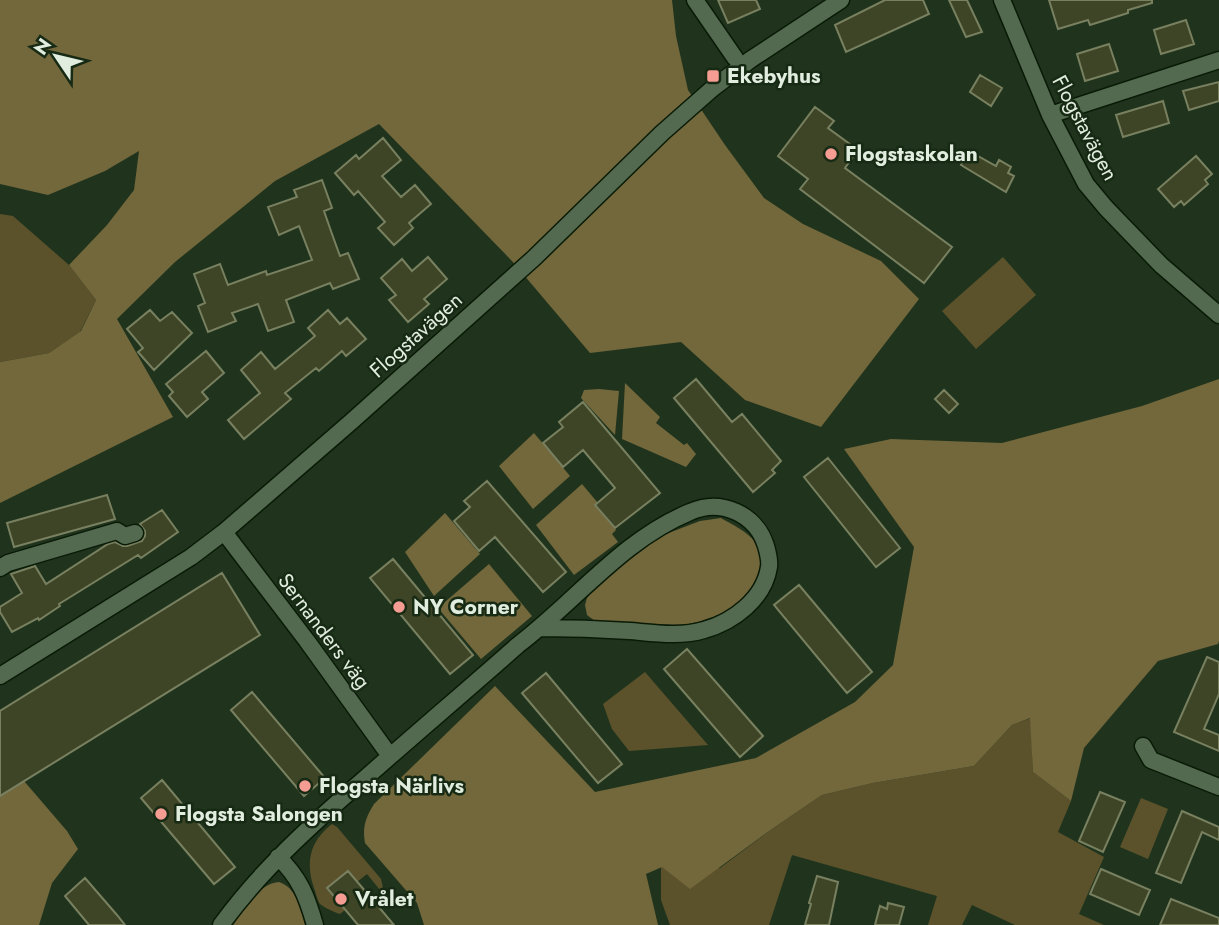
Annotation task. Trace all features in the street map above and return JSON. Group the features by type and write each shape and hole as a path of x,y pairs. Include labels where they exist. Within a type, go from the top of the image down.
{"street":[{"path":"695,0 735,58"},
{"name":"Flogstavägen","path":"0,676 191,557 224,532 534,258 662,133 713,88 750,60 842,0"},
{"name":"Flogstavägen","path":"1002,0 1050,115 1086,184 1161,265 1219,315"},
{"path":"1050,115 1219,60"},
{"path":"221,925 278,858 390,756 540,628 585,584 651,532 691,511 717,506 737,512 753,522 763,536 770,565 764,585 753,600 729,621 703,631 677,633 540,628"},
{"path":"0,568 8,563 117,531 125,536 135,533"},
{"name":"Sernanders väg","path":"224,532 390,756"},
{"path":"1143,746 1151,760 1219,787"},
{"path":"278,858 292,870 300,882 315,925"}],"shaded area":[{"path":"0,0 672,0 676,36 688,90 764,198 803,224 881,261 919,299 821,427 745,400 681,342 590,353 512,261 379,124 275,181 175,262 117,319 173,417 0,503 0,362 49,353 81,331 96,300 69,265 107,225 134,190 139,151 105,171 48,195 0,184"},
{"path":"0,214 13,216 69,265 96,300 80,332 49,353 0,362"},
{"path":"1003,257 1036,295 976,349 942,311"},
{"path":"1219,379 1218,644 1158,661 1084,748 1071,801 1033,772 1030,718 1012,725 974,766 873,783 822,795 690,889 662,867 646,874 658,925 424,925 417,903 365,843 365,822 374,804 495,686 595,792 756,758 855,702 893,665 914,547 844,449 891,439 1002,443 1142,406"},
{"path":"625,383 660,417 656,423 684,445 687,443 696,454 686,467 622,439"},
{"path":"584,390 619,391 615,435 581,398"},
{"path":"534,433 570,476 533,509 499,466"},
{"path":"582,484 598,503 595,506 616,530 612,534 618,542 574,575 536,525"},
{"path":"445,513 480,554 434,596 405,552"},
{"path":"721,518 749,535 761,554 756,581 750,591 731,608 709,619 673,625 595,621 587,615 587,598 597,585 658,537 700,521"},
{"path":"489,564 532,616 481,659 438,608"},
{"path":"645,672 708,745 629,751 612,729 603,704"},
{"path":"1031,718 1033,772 1071,801 1058,832 1104,857 1079,914 1104,925 1015,925 972,905 962,925 928,925 937,896 792,855 769,925 670,925 661,900 661,866 720,868 822,795 873,783 974,766 1012,725"},
{"path":"24,781 67,831 78,849 52,883 39,925 0,925 0,796"},
{"path":"1141,798 1168,809 1148,859 1120,847"},
{"path":"332,824 381,879 383,888 380,890 367,874 357,882 348,871 345,910 340,914 320,904 310,869 314,845"},
{"path":"279,882 294,894 305,925 233,925 258,892"}],"building":[{"path":"718,0 756,0 760,9 728,23"},
{"path":"885,0 923,0 929,14 846,52 835,25"},
{"path":"949,0 967,0 982,32 966,37"},
{"path":"1049,0 1152,0 1152,3 1090,25 1088,20 1058,29"},
{"path":"1186,20 1194,44 1161,54 1154,30"},
{"path":"1109,44 1118,71 1085,81 1077,54"},
{"path":"980,75 1002,88 991,106 970,92"},
{"path":"1219,82 1219,101 1189,110 1183,91"},
{"path":"1163,101 1169,123 1123,137 1116,115"},
{"path":"815,107 834,121 828,128 858,150 845,168 952,247 924,283 800,189 808,179 778,156"},
{"path":"383,138 401,160 382,176 401,197 415,185 431,204 409,223 413,228 394,245 378,228 385,222 358,191 354,195 335,173 356,155 359,159"},
{"path":"969,151 996,166 999,160 1011,167 1008,173 1014,176 1006,192 961,165"},
{"path":"1196,156 1212,174 1205,180 1208,184 1184,205 1181,201 1174,207 1158,189"},
{"path":"322,180 332,208 324,211 340,256 348,253 359,279 333,289 330,283 286,300 294,322 268,331 258,304 232,313 236,321 208,332 198,306 205,303 194,274 220,264 228,285 266,271 267,275 312,260 299,226 279,235 268,207 297,197 294,190"},
{"path":"428,257 447,279 424,299 429,304 408,322 389,300 396,295 381,278 402,259 412,271"},
{"path":"150,310 160,321 172,312 192,333 154,370 138,352 143,348 127,329"},
{"path":"328,310 340,324 347,318 366,339 346,356 342,351 319,371 316,368 285,393 291,399 244,439 228,420 260,393 241,370 261,352 275,369 315,336 308,328"},
{"path":"206,351 224,373 202,392 208,399 187,417 169,396 173,392 166,384"},
{"path":"696,379 732,422 742,414 781,461 772,470 775,473 753,492 674,398"},
{"path":"944,390 958,404 949,413 935,399"},
{"path":"583,402 660,493 615,528 595,505 615,488 583,450 563,467 543,443 563,427 559,422"},
{"path":"828,458 900,548 876,567 804,477"},
{"path":"487,481 566,572 543,592 495,537 479,551 454,521 470,507 464,501"},
{"path":"107,495 115,519 14,547 7,523"},
{"path":"162,510 178,532 141,558 138,555 59,604 60,606 39,620 38,618 12,632 0,612 0,607 22,593 11,574 35,566 46,584 108,544 115,542 127,546 142,541 145,531 140,524"},
{"path":"393,559 473,655 450,674 370,578"},
{"path":"222,573 260,635 0,796 0,711"},
{"path":"799,585 872,672 847,693 774,605"},
{"path":"687,649 763,736 740,757 664,669"},
{"path":"1207,657 1219,662 1219,694 1204,729 1219,735 1219,751 1174,732"},
{"path":"546,673 622,764 598,783 522,693"},
{"path":"252,692 325,778 304,796 231,710"},
{"path":"162,780 235,867 214,884 141,798"},
{"path":"1100,792 1125,802 1103,852 1079,841"},
{"path":"1182,811 1219,827 1219,840 1202,832 1181,883 1156,873"},
{"path":"1101,869 1150,890 1139,915 1090,894"},
{"path":"348,871 394,925 358,925 327,888"},
{"path":"817,876 838,882 829,925 805,925 811,904 809,903"},
{"path":"85,878 125,925 89,925 65,896"},
{"path":"1171,899 1219,918 1219,925 1160,925"},
{"path":"888,903 904,907 899,925 875,925 880,906 887,909"}],"place":[{"name":"Ekebyhus","path":"713,76"},
{"name":"Flogstaskolan","path":"831,154"},
{"name":"NY Corner","path":"399,607"},
{"name":"Flogsta Närlivs","path":"305,786"},
{"name":"Flogsta Salongen","path":"161,814"},
{"name":"Vrålet","path":"341,899"}]}
